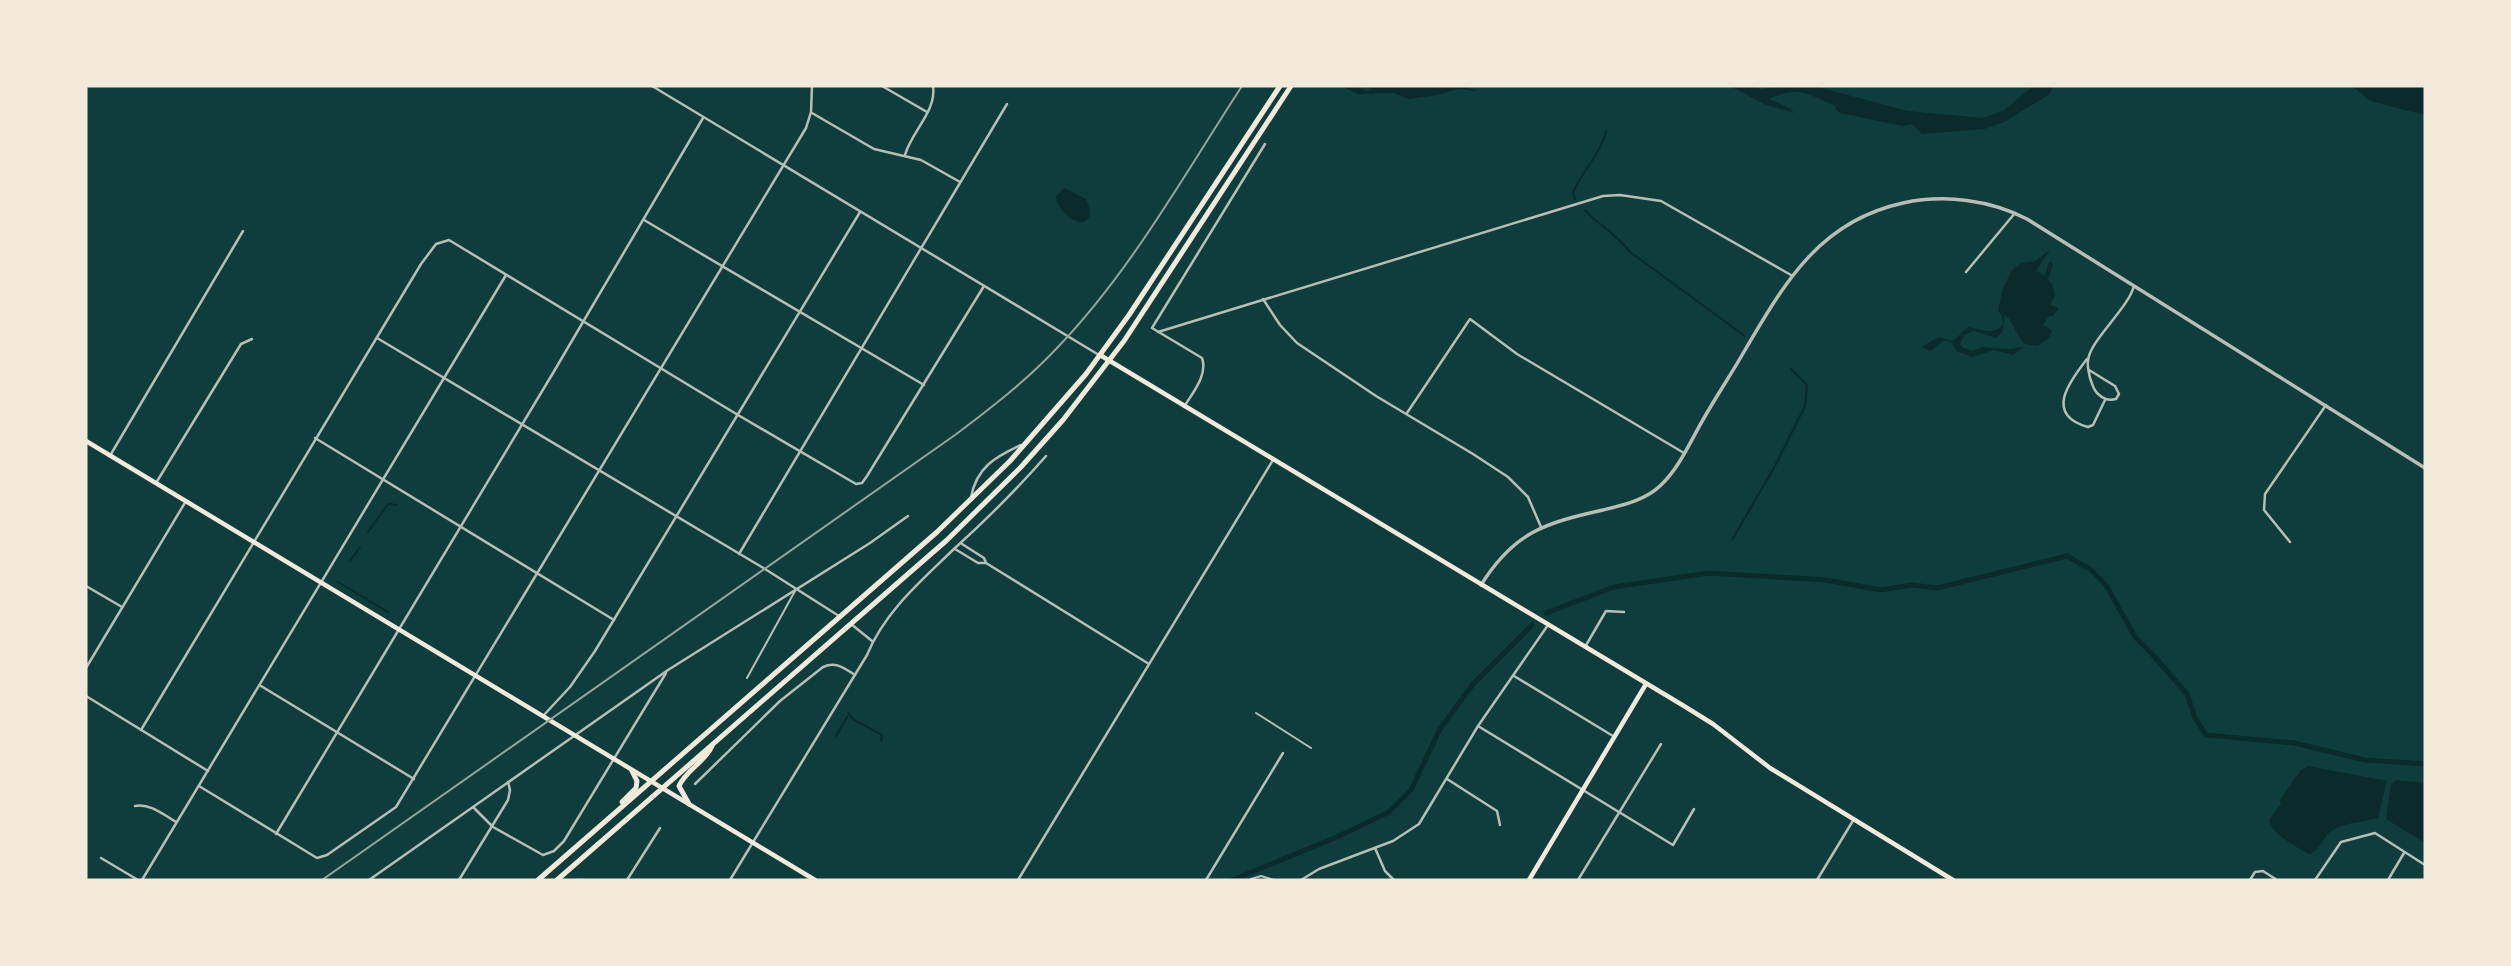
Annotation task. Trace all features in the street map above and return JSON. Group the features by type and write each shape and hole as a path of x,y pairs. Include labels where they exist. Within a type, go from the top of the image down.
{"highway":[{"path":"538,880 970,501 1027,442 1100,355 1143,295 1280,86"},
{"path":"557,880 947,540 1056,427 1138,321 1291,86"},
{"path":"689,804 679,786 686,774 709,753 713,744"},
{"path":"581,842 590,830 634,791 637,781 632,771"}],"main road":[{"path":"1100,355 1713,724 1770,768 1953,880"},
{"path":"86,441 815,880"},
{"path":"1529,880 1646,684"}],"street":[{"path":"652,86 1100,355"},
{"path":"199,786 317,858 327,855 396,807 806,128 811,112 812,86"},
{"path":"882,86 927,113"},
{"path":"905,155 927,113 934,94 933,86"},
{"path":"739,554 1007,104"},
{"path":"811,112 874,149 921,160 960,182"},
{"path":"276,834 703,118"},
{"path":"1185,407 1203,374 1204,362 1202,358 1152,328 1265,144"},
{"path":"1158,332 1603,196 1619,195 1669,204 1791,275"},
{"path":"1481,585 1509,548 1541,527 1612,508 1645,496 1662,484 1684,453 1791,275 1818,246 1859,218 1894,205 1935,199 1980,202 2015,213 2425,468"},
{"path":"543,716 570,687 614,620 860,212"},
{"path":"1966,272 2015,213"},
{"path":"644,220 923,385"},
{"path":"110,455 243,231"},
{"path":"141,730 315,438 436,244 449,240 854,483 862,483 984,286"},
{"path":"101,858 140,880 260,686 506,275"},
{"path":"2105,400 2093,425 2088,427 2071,419 2065,411 2063,395 2113,319 2126,305 2134,286"},
{"path":"1263,299 1280,326 1297,343 1376,396 1408,413 1516,483 1528,497 1541,527"},
{"path":"1408,413 1470,319 1517,354 1684,453"},
{"path":"377,338 840,617"},
{"path":"156,483 241,344 252,339"},
{"path":"2087,359 2093,387 2105,400"},
{"path":"2089,370 2118,390 2116,399 2105,400"},
{"path":"2290,542 2264,510 2265,494 2326,405"},
{"path":"315,438 614,620"},
{"path":"970,501 976,476 1002,453 1027,442"},
{"path":"730,880 867,655 876,635 911,590 1046,456"},
{"path":"1018,880 1273,460"},
{"path":"86,668 186,501"},
{"path":"369,880 668,670 870,543 908,516"},
{"path":"961,543 984,558 986,563"},
{"path":"955,549 978,563 986,563 1149,664"},
{"path":"86,586 122,607"},
{"path":"1585,647 1606,611 1624,612"},
{"path":"851,624 872,641"},
{"path":"1301,880 1319,869 1409,832 1419,824 1478,726 1548,625"},
{"path":"695,784 780,701 823,667 831,664 840,666 855,675"},
{"path":"473,807 493,827 543,855 551,853 565,841 668,670"},
{"path":"1514,676 1615,737"},
{"path":"260,686 414,779"},
{"path":"86,696 208,771"},
{"path":"1478,726 1673,845 1694,810"},
{"path":"1578,880 1661,744"},
{"path":"1206,880 1283,753"},
{"path":"1447,779 1497,811 1500,825"},
{"path":"459,880 508,800 508,782"},
{"path":"135,806 154,809 176,822"},
{"path":"1817,880 1854,819"},
{"path":"627,880 660,828"},
{"path":"2315,880 2341,842 2375,833 2425,864"},
{"path":"1375,848 1385,871 1394,880"},
{"path":"2388,880 2405,852"},
{"path":"2250,880 2255,873 2263,871 2277,880"},
{"path":"577,880 584,880"}],"lane":[{"path":"747,678 795,590"},
{"path":"1256,713 1311,748"},
{"path":"1251,879 1261,876 1274,880"}],"water":[{"path":"1341,86 1356,86 1366,91 1373,90 1362,86 1462,86 1478,91 1458,89 1408,99 1394,93 1358,94"},
{"path":"1730,86 1762,89 1814,86 1908,111 1982,118 2003,111 2033,86 2053,86 2050,94 2004,122 1984,129 1922,134 1911,124 1902,126 1840,113 1836,106 1803,93 1788,92 1769,99 1794,113 1764,104"},
{"path":"2352,86 2425,86 2425,115 2370,101"},
{"path":"1064,188 1086,199 1090,210 1085,221 1072,219 1059,207 1056,197"},
{"path":"2050,250 2036,271 2045,276 2048,264 2051,262 2053,265 2048,280 2055,295 2050,305 2059,308 2043,325 2052,330 2049,338 2038,346 2026,344 2005,315 2003,331 1996,338 1974,331 1964,335 1960,344 1972,351 1982,347 2011,349 2025,346 2013,355 1994,350 1972,357 1957,351 1951,342 1944,340 1931,351 1921,347 1938,337 1953,341 1968,327 1986,331 2003,325 1998,310 2003,288 2012,270 2021,263 2035,261"},
{"path":"2308,766 2387,781 2378,818 2338,827 2309,854 2279,834 2270,824 2270,819 2281,804 2280,800 2300,771"},
{"path":"2396,780 2425,783 2425,843 2386,819 2391,784"}],"waterway":[{"path":"1575,199 1573,192 1601,145 1606,130"},
{"path":"1585,210 1630,252 1745,336"},
{"path":"1732,540 1775,466 1805,406 1807,385 1791,369"},
{"path":"368,532 388,504 397,505"},
{"path":"350,561 360,547"},
{"path":"1546,613 1614,587 1709,573 1826,580 1880,590 1912,585 1937,588 2067,556 2091,570 2106,585 2135,637 2187,694 2195,718 2206,735 2294,743 2365,760 2425,764"},
{"path":"338,582 388,612"},
{"path":"1232,880 1337,837 1389,812 1411,790 1440,729 1474,683 1532,625"},
{"path":"848,712 853,719 882,735 881,741"},
{"path":"836,736 848,716"}],"railway":[{"path":"322,880 955,435 1021,383 1084,318 1133,255 1242,86"}]}
